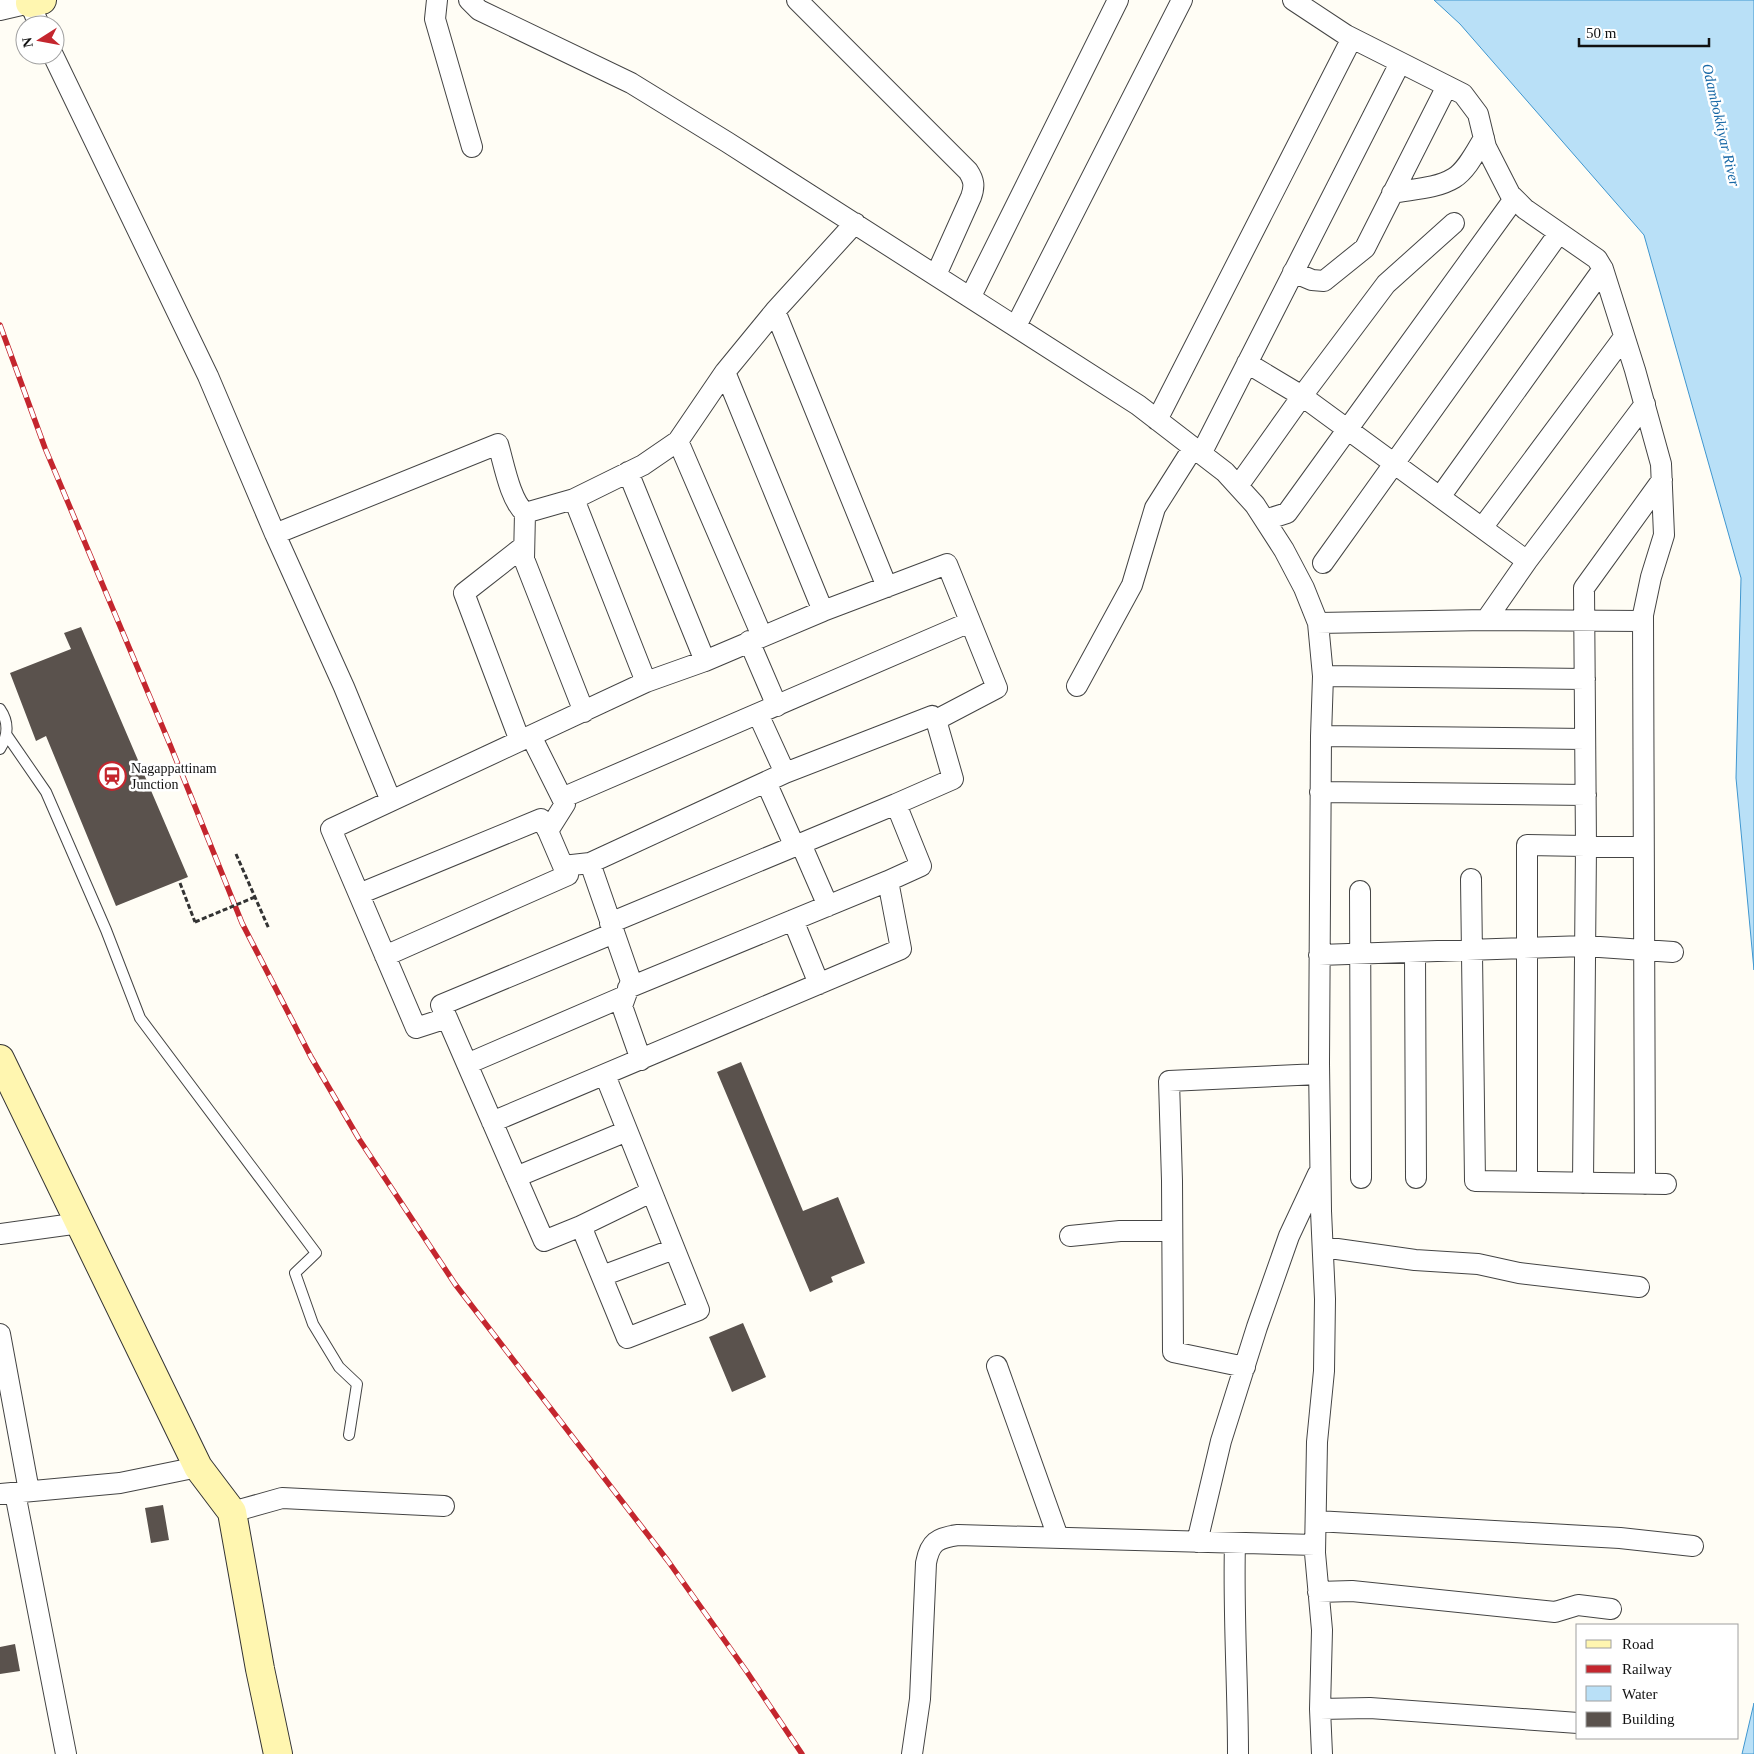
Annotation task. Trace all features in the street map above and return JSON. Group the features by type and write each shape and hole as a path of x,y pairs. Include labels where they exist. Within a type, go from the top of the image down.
{"main road":[{"path":"0,1059 198,1467 232,1512 260,1669 278,1754"}],"street":[{"path":"437,0 435,19 472,147"},
{"path":"469,0 479,10 630,83 971,296 1138,405 1225,472 1238,486 1265,520 1284,550 1304,588 1318,623 1323,676 1320,736 1319,1074 1325,1299 1324,1362 1317,1442 1315,1545 1322,1630 1320,1709 1322,1754"},
{"path":"797,0 973,178 975,187 936,275"},
{"path":"971,296 1118,0"},
{"path":"1016,326 1182,0"},
{"path":"1293,0 1352,38 1463,94 1471,103 1478,114 1491,157 1514,199 1525,209 1597,259 1603,269 1645,404 1661,464 1664,535 1651,577 1643,621 1645,1184"},
{"path":"0,10 37,9"},
{"path":"1157,420 1352,38"},
{"path":"1077,686 1132,585 1155,508 1197,451 1247,363 1400,63"},
{"path":"58,65 208,376 275,534 344,687 391,801"},
{"path":"1294,272 1318,282 1324,281 1365,248 1447,86"},
{"path":"1392,193 1425,188 1455,178 1484,138"},
{"path":"1265,520 1287,513 1514,199"},
{"path":"526,513 574,499 643,465 678,440 724,372 775,311 854,223"},
{"path":"1238,486 1302,396 1386,284 1454,223"},
{"path":"1323,564 1559,233"},
{"path":"1440,497 1603,269"},
{"path":"775,311 887,587"},
{"path":"1482,528 1624,337"},
{"path":"1247,363 1302,396 1527,561"},
{"path":"724,372 824,611"},
{"path":"1486,620 1527,561 1645,404"},
{"path":"678,440 755,638 777,706"},
{"path":"275,534 498,444 512,490 520,508 526,513"},
{"path":"628,472 706,661"},
{"path":"1583,1183 1586,846 1584,588 1662,480"},
{"path":"574,499 646,682"},
{"path":"526,513 524,559 584,712"},
{"path":"524,546 464,593 526,738 565,804 548,831"},
{"path":"447,1018 416,1028 331,829 646,682 706,661 755,638 947,564 997,688 936,720"},
{"path":"1318,623 1486,620 1643,621"},
{"path":"562,798 970,622"},
{"path":"1323,676 1585,679"},
{"path":"758,714 785,773"},
{"path":"563,866 590,863 785,773 932,716 936,720 953,779 798,845 441,1005 544,1241 581,1226 652,1192"},
{"path":"1320,736 1585,739"},
{"path":"766,782 828,906"},
{"path":"1320,792 1586,795"},
{"path":"467,1064 627,992 921,866 896,804"},
{"path":"359,894 540,819 548,831 568,875 385,956"},
{"path":"1527,1182 1527,845 1644,847"},
{"path":"590,863 630,981 622,1006 641,1060"},
{"path":"1471,879 1475,1181 1666,1184"},
{"path":"492,1122 901,948 888,881"},
{"path":"1360,892 1360,1178"},
{"path":"793,920 819,984"},
{"path":"1319,955 1585,946 1672,952"},
{"path":"1415,952 1416,1178"},
{"path":"1245,1367 1173,1352 1168,1081 1319,1074"},
{"path":"581,1226 627,1338 698,1310 605,1075"},
{"path":"516,1177 627,1131"},
{"path":"1197,1542 1221,1440 1245,1367 1289,1236 1321,1168"},
{"path":"0,1234 80,1223"},
{"path":"1070,1236 1120,1231 1172,1231"},
{"path":"1323,1247 1415,1260 1478,1264 1519,1272 1639,1287"},
{"path":"602,1276 674,1249"},
{"path":"0,1334 15,1493 66,1754"},
{"path":"997,1366 1058,1537"},
{"path":"15,1493 120,1483 198,1467"},
{"path":"232,1512 282,1498 444,1506"},
{"path":"1316,1521 1620,1538 1693,1546"},
{"path":"912,1754 920,1699 927,1556 933,1544 946,1537 958,1535 1058,1537 1315,1545"},
{"path":"1235,1543 1234,1631 1238,1697 1238,1754"},
{"path":"1318,1592 1352,1591 1555,1612 1578,1605 1611,1609"},
{"path":"1320,1709 1388,1710 1576,1723"}],"lane":[{"path":"0,709 4,715 7,728 5,741 0,749"},
{"path":"6,734 46,792 106,930 140,1018 316,1253 295,1273 313,1324 339,1366 358,1384 349,1436"}],"path":[{"path":"236,854 269,929"},
{"path":"180,883 195,922 255,897"}],"water":[{"name":"Odambokkiyar River","path":"1434,0 1754,0 1754,970 1736,778 1741,578 1644,235 1460,24"},
{"path":"1754,1703 1754,1754 1742,1754"}],"building":[{"path":"81,627 188,877 116,906 46,736 36,741 10,673 71,649 64,633"},
{"path":"741,1062 803,1211 838,1197 865,1263 831,1277 833,1282 810,1292 717,1072"},
{"path":"743,1323 766,1377 732,1392 709,1337"},
{"path":"163,1505 169,1540 151,1543 145,1508"},
{"path":"15,1644 20,1671 0,1674 0,1647"}],"railway":[{"path":"0,325 45,448 171,747 242,923 311,1057 359,1139 455,1284 668,1561 747,1672 802,1754"}],"place":[{"name":"Nagappattinam Junction","path":"112,776"}]}
